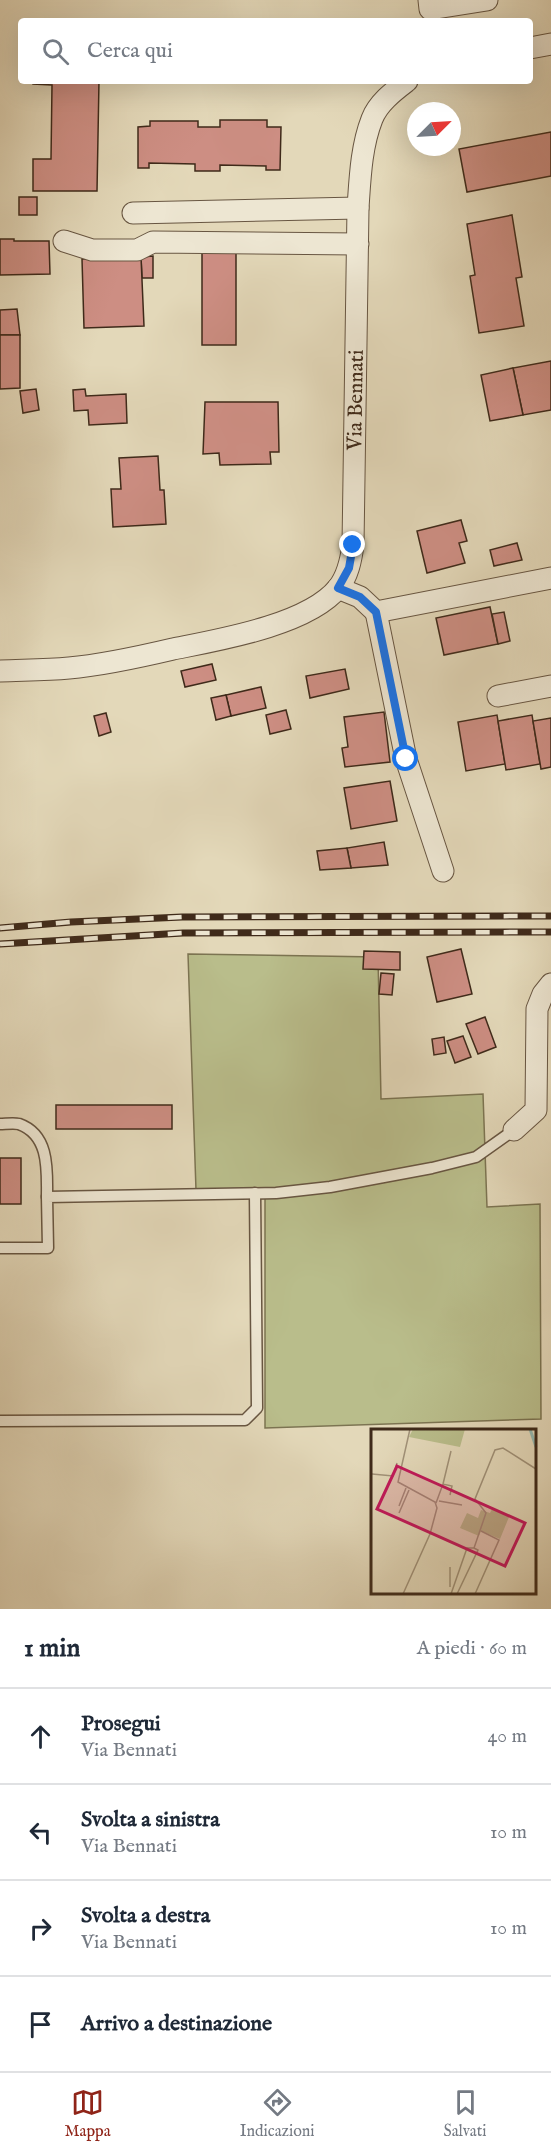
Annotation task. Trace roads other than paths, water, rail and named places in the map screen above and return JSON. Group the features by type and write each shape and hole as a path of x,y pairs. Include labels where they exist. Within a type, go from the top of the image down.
{"street":[{"path":"430,10 487,0"},
{"path":"533,47 551,44"},
{"name":"Via Bennati","path":"0,671 70,668 138,657 227,638 290,619 315,607 338,588 349,568 353,545 358,208 362,164 373,118 389,95 403,84"},
{"path":"133,213 358,208"},
{"path":"64,241 92,250 137,250 153,242 358,244"},
{"path":"376,612 551,578"},
{"path":"338,588 360,597 376,612 406,759 443,872"},
{"path":"498,696 551,686"},
{"path":"514,1130 536,1110 537,1009 543,994 551,984"}],"lane":[{"path":"0,1124 18,1124 39,1137 46,1159 48,1248 0,1248"},
{"path":"47,1197 255,1193 330,1187 432,1168 476,1157 514,1130"},
{"path":"0,1421 245,1420 257,1408 255,1193"}],"railway":[{"path":"0,928 182,917 551,916"},
{"path":"0,944 183,933 551,932"}]}
